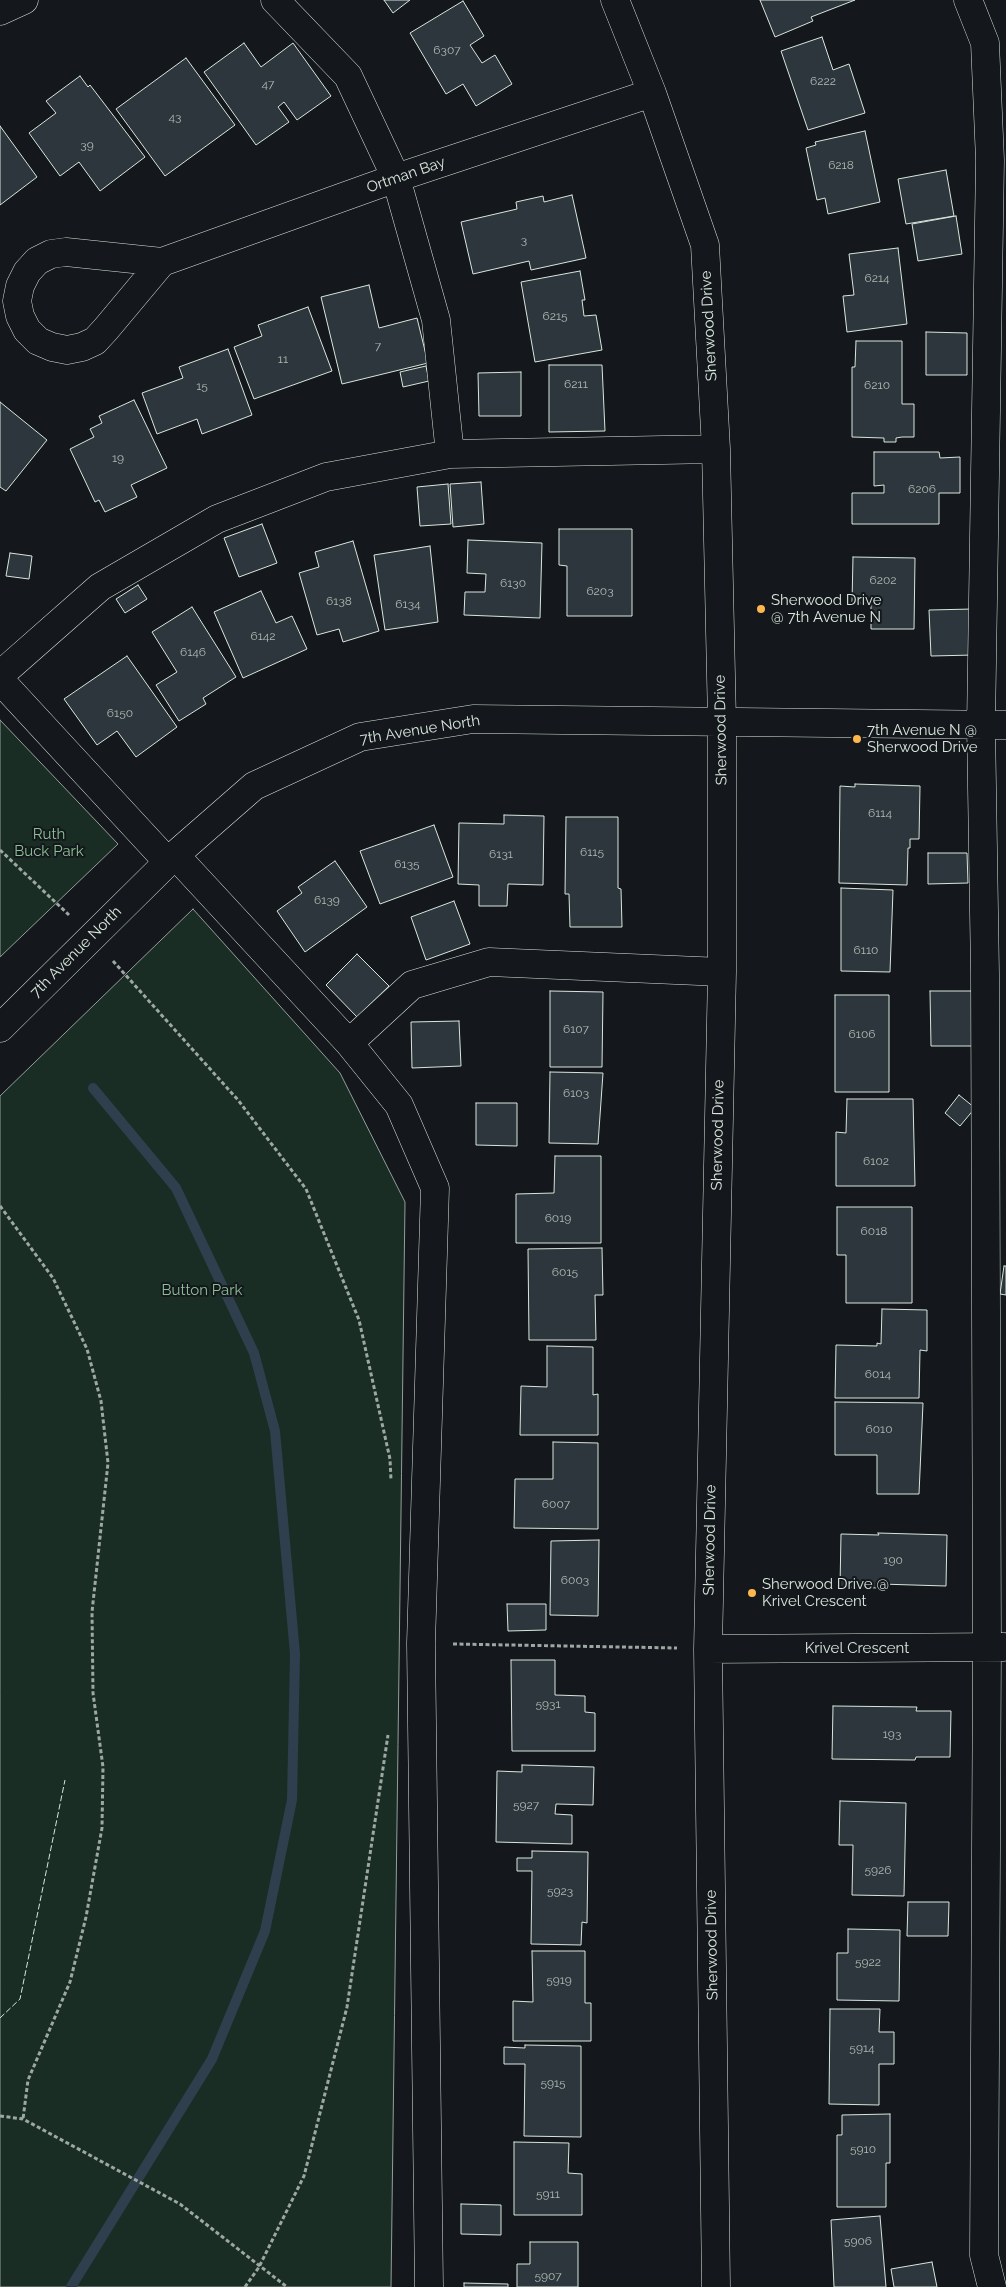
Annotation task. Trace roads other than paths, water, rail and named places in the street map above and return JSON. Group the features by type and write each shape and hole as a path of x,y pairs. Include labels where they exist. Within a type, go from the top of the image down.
{"street":[{"path":"0,11 24,0"},
{"path":"275,0 348,76 396,178 436,320 450,454"},
{"name":"Sherwood Drive","path":"615,0 652,93 705,245 716,449 722,721 722,972 708,1649 716,2287"},
{"path":"968,0 984,43 990,160 996,974 996,1647 984,2256 992,2287"},
{"name":"Ortman Bay","path":"162,262 106,329 95,340 82,348 67,350 52,348 38,341 27,330 20,316 17,301 20,286 27,272 37,261 51,254 66,252 162,262 396,178 652,93"},
{"path":"0,675 100,587 217,519 326,477 450,454 716,449"},
{"path":"0,680 349,1043 399,1105 435,1188 421,1644 429,2287"},
{"name":"7th Avenue North","path":"0,1028 172,858 254,786 360,737 473,719 994,725"},
{"path":"349,1043 412,985 489,962 722,972"},
{"name":"Krivel Crescent","path":"708,1649 996,1647"}],"waterway":[{"path":"71,2287 212,2059 265,1931 292,1800 295,1654 275,1431 254,1353 176,1188 93,1088"}],"place":[{"name":"Sherwood Drive @ 7th Avenue N","path":"761,609"},
{"name":"7th Avenue N @ Sherwood Drive","path":"857,739"},
{"name":"Sherwood Drive @ Krivel Crescent","path":"752,1593"}],"park label":[{"name":"Ruth Buck Park","path":"49,842"},
{"name":"Button Park","path":"202,1290"}]}
